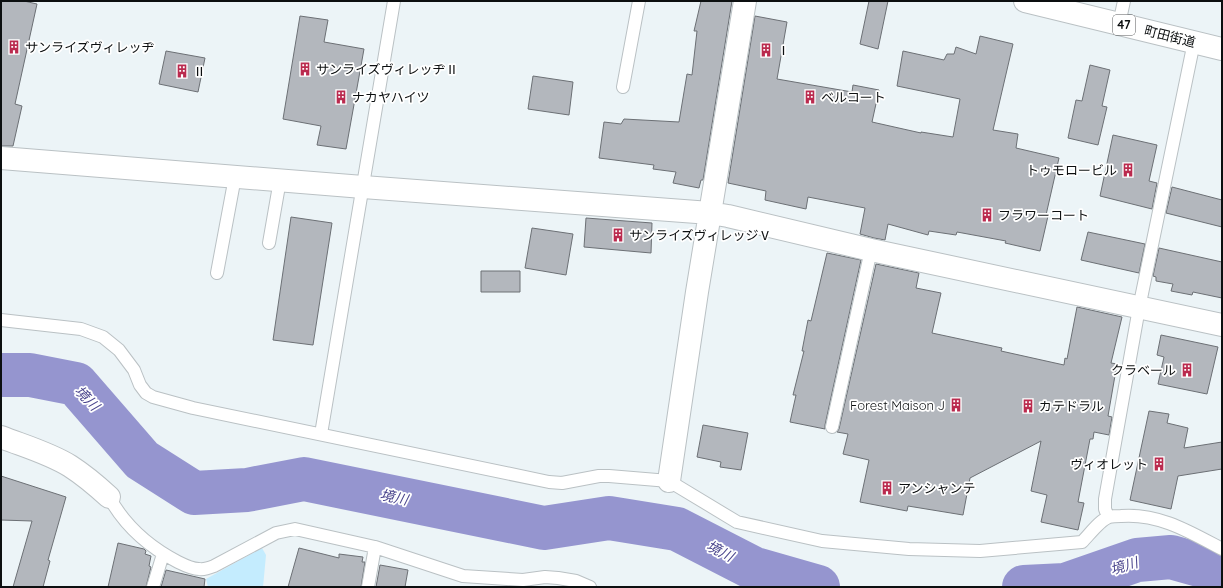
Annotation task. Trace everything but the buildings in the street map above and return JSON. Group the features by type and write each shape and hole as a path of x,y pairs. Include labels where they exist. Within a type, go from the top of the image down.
{"street":[{"path":"669,481 710,213 745,1"},
{"name":"町田街道","path":"1025,1 1194,42 1222,47"},
{"path":"1,158 710,213 871,250 1222,325"},
{"path":"1,437 42,452 69,465 90,480 109,497"}],"lane":[{"path":"321,434 394,1"},
{"path":"623,87 638,1"},
{"path":"1119,24 1124,1"},
{"path":"1108,517 1105,509 1105,499 1139,308 1194,42"},
{"path":"216,273 235,177"},
{"path":"269,243 280,180"},
{"path":"832,427 871,250"},
{"path":"1,320 81,329 103,337 119,350 134,370 140,385 146,393 153,397 193,408 549,482 567,482 598,476 669,481 737,522 822,541 909,549 980,551 1082,542 1108,517 1132,515 1158,519 1183,528 1222,549"},
{"path":"109,497 116,510 136,533 163,554 197,570 205,569 225,561 276,533 295,529 375,548 463,576 523,580 545,577 558,578 576,581 590,587"},
{"path":"368,587 375,548"},
{"path":"153,587 163,554"}],"shaded area":[{"path":"262,548 266,555 263,587 208,587 206,579"}],"waterway":[{"name":"境川","path":"1,375 30,375 76,384 142,460 194,493 247,490 304,479 544,528 609,518 677,529 755,569 818,587"},
{"name":"境川","path":"1024,587 1065,585 1137,560 1171,557 1203,566 1222,576"}],"place":[{"name":"サンライズヴィレッヂ","path":"14,47"},
{"name":"Ⅰ","path":"766,50"},
{"name":"サンライズヴィレッヂⅡ","path":"305,69"},
{"name":"Ⅱ","path":"182,71"},
{"name":"ナカヤハイツ","path":"341,97"},
{"name":"ベルコート","path":"810,97"},
{"name":"トゥモロービル","path":"1128,170"},
{"name":"フラワーコート","path":"987,215"},
{"name":"サンライズヴィレッジⅤ","path":"618,235"},
{"name":"クラベール","path":"1187,370"},
{"name":"Forest Maison J","path":"956,405"},
{"name":"カテドラル","path":"1028,406"},
{"name":"ヴィオレット","path":"1159,464"},
{"name":"アンシャンテ","path":"887,488"}]}
